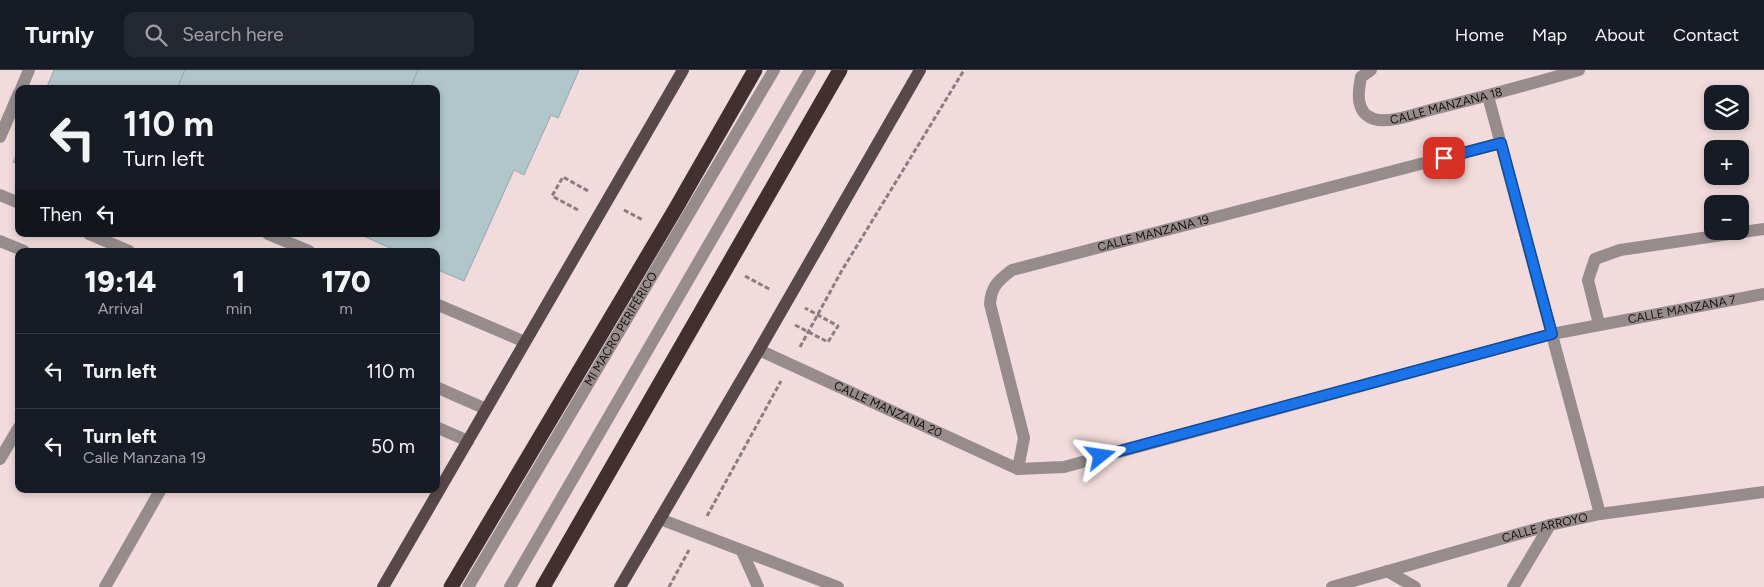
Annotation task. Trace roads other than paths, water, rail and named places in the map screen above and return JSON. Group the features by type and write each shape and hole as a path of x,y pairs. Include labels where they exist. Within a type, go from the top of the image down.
{"highway":[{"path":"451,587 676,208 754,70"},
{"path":"543,587 840,70"}],"main road":[{"path":"440,489 683,70"},
{"path":"620,587 920,70"},
{"path":"383,587 438,493"}],"street":[{"path":"23,85 29,70"},
{"name":"MI MACRO PERIFÉRICO","path":"468,587 774,70"},
{"path":"510,587 810,70"},
{"name":"CALLE MANZANA 18","path":"1372,70 1361,77 1357,94 1362,111 1374,119 1391,120 1488,96 1579,70"},
{"path":"1488,96 1600,514"},
{"path":"0,137 15,102"},
{"name":"CALLE MANZANA 19","path":"1018,469 1024,438 990,304 991,293 996,282 1012,270 1501,143"},
{"path":"0,194 15,201"},
{"path":"1598,324 1588,280 1595,259 1620,250 1764,229"},
{"path":"275,237 302,248"},
{"path":"111,238 125,248"},
{"path":"0,241 17,248"},
{"name":"CALLE MANZANA 7","path":"1018,469 1064,466 1552,334 1764,294"},
{"path":"440,306 525,342"},
{"name":"CALLE MANZANA 20","path":"759,350 1018,469"},
{"path":"440,389 486,409"},
{"path":"440,429 468,441"},
{"path":"0,459 15,434"},
{"name":"CALLE ARROYO","path":"1332,587 1550,525 1600,514 1764,492"},
{"path":"105,587 159,493"},
{"path":"660,519 838,587"},
{"path":"1513,587 1550,525"},
{"path":"742,551 758,587"},
{"path":"1387,571 1415,587"}]}
